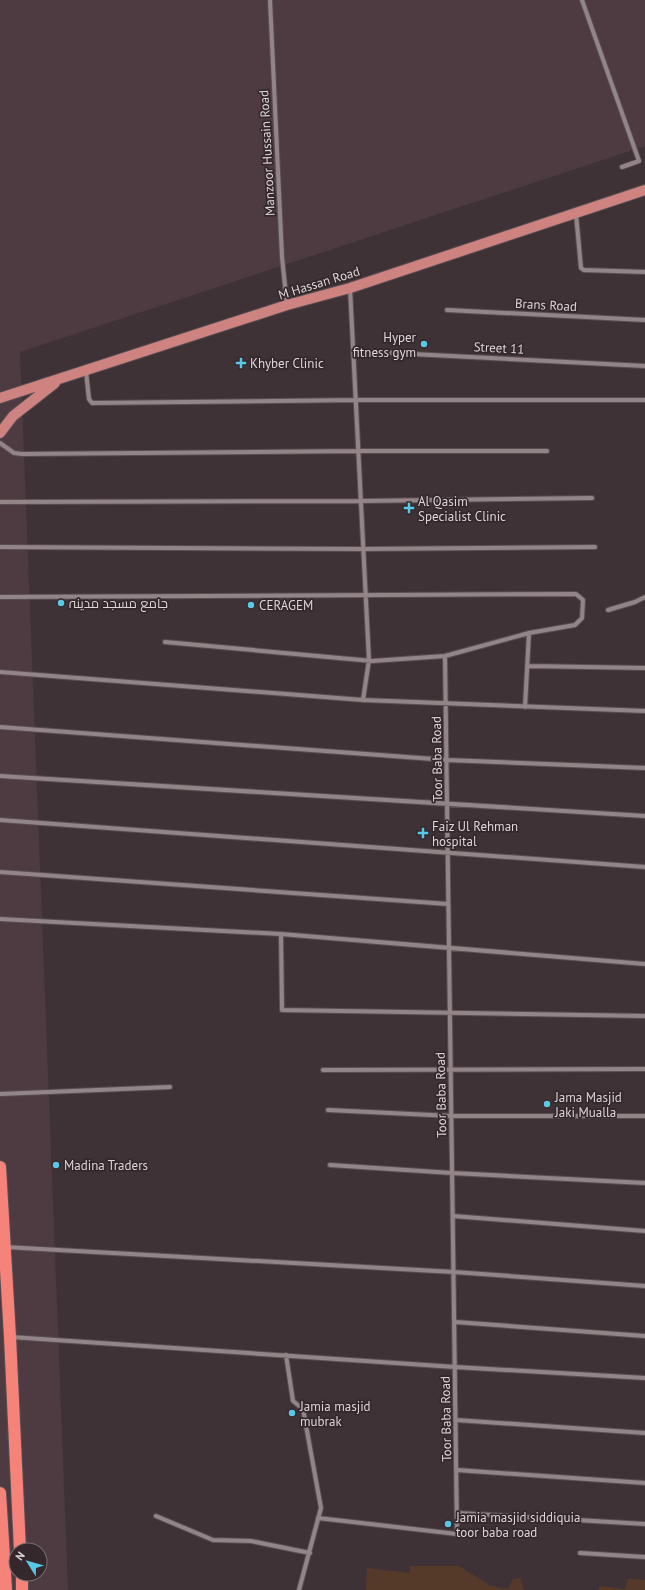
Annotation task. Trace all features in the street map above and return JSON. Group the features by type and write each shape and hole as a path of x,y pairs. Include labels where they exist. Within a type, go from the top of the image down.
{"highway":[{"path":"0,1167 20,1542"},
{"path":"0,1493 6,1590"}],"main road":[{"name":"M Hassan Road","path":"0,398 287,305 350,288 645,190"},
{"path":"0,433 13,416 62,379"}],"street":[{"name":"Manzoor Hussain Road","path":"270,0 282,257 287,305"},
{"path":"582,0 639,161 622,167"},
{"path":"576,213 581,268 584,270 645,272"},
{"path":"350,288 369,660 363,700"},
{"name":"Brans Road","path":"447,310 645,320"},
{"name":"Street 11","path":"353,351 645,366"},
{"path":"86,371 89,399 92,403 355,400 645,400"},
{"path":"0,443 14,453 22,454 547,451"},
{"path":"0,502 361,501 592,498"},
{"path":"0,547 363,549 595,547"},
{"path":"0,597 576,594 583,600 582,618 575,625 529,633 445,656 369,660 166,642"},
{"path":"608,610 635,602 645,597"},
{"path":"525,707 529,633"},
{"name":"Toor Baba Road","path":"318,1518 457,1534 445,656"},
{"path":"528,666 645,668"},
{"path":"0,672 363,700 645,711"},
{"path":"0,727 447,760 645,768"},
{"path":"0,776 645,816"},
{"path":"0,820 645,867"},
{"path":"0,872 448,904"},
{"path":"0,919 281,934 645,964"},
{"path":"281,934 282,1010 645,1016"},
{"path":"323,1070 645,1069"},
{"path":"0,1094 170,1087"},
{"path":"328,1110 452,1116 645,1116"},
{"path":"330,1165 645,1183"},
{"path":"453,1216 645,1231"},
{"path":"5,1247 454,1272 645,1286"},
{"path":"455,1322 645,1336"},
{"path":"10,1337 455,1367 645,1378"},
{"path":"286,1355 293,1401 303,1409 320,1508 310,1553 299,1590"},
{"path":"456,1420 645,1433"},
{"path":"456,1470 645,1483"},
{"path":"457,1514 645,1524"},
{"path":"156,1516 213,1540 251,1541 310,1553"},
{"path":"580,1553 645,1556"}],"shaded area":[{"path":"0,0 645,0 645,146 20,352 68,1590 0,1590"},
{"path":"410,1566 459,1566 491,1586 508,1589 513,1579 520,1578 524,1590 366,1590 367,1568 410,1573"},
{"path":"628,1579 645,1580 645,1590 599,1590 599,1586 625,1589"}],"place":[{"name":"Hyper fitness gym","path":"424,344"},
{"name":"Khyber Clinic","path":"241,363"},
{"name":"Al Qasim Specialist Clinic","path":"409,508"},
{"name":"جامع مسجد مدینہ","path":"61,603"},
{"name":"CERAGEM","path":"251,605"},
{"name":"Faiz Ul Rehman hospital","path":"423,833"},
{"name":"Jama Masjid Jaki Mualla","path":"547,1104"},
{"name":"Madina Traders","path":"56,1165"},
{"name":"Jamia masjid mubrak","path":"292,1413"},
{"name":"Jamia masjid siddiquia toor baba road","path":"448,1524"}]}
